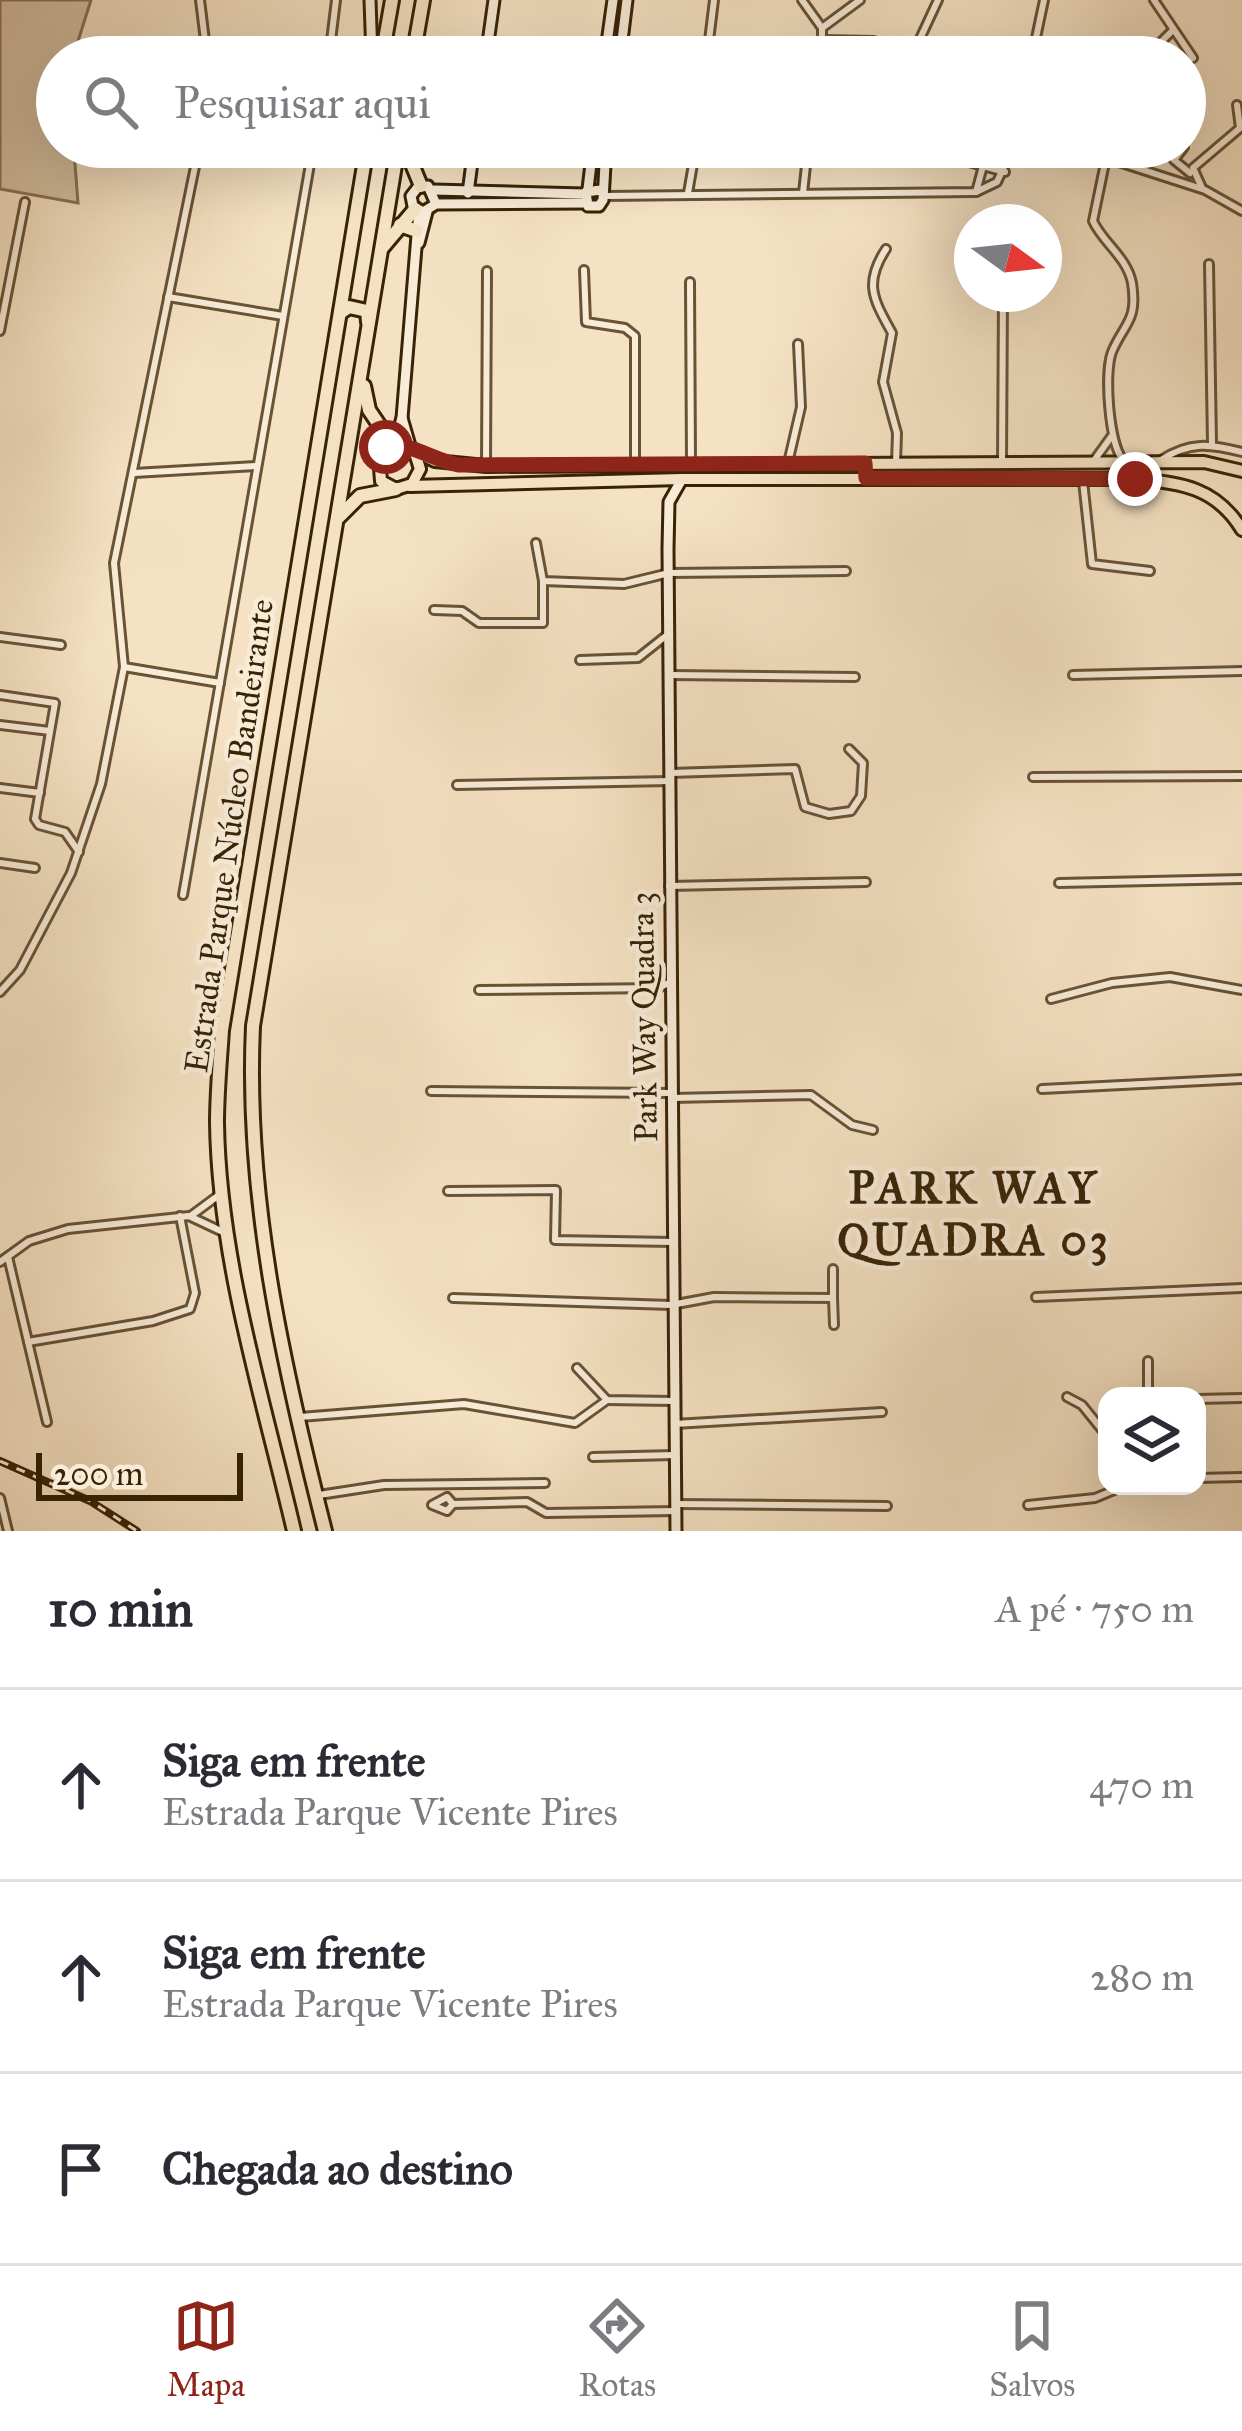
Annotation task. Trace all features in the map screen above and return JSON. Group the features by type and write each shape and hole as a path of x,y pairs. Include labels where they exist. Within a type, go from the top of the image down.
{"highway":[{"path":"386,36 392,0"},
{"path":"417,36 423,0"},
{"name":"Estrada Parque Núcleo Bandeirante","path":"294,1531 222,1189 217,1122 221,1030 364,168"},
{"name":"Estrada Parque Núcleo Bandeirante","path":"325,1531 260,1228 249,1118 266,930 397,168"},
{"path":"409,168 427,188"},
{"path":"382,248 400,225 424,209"},
{"path":"400,225 418,237"},
{"path":"340,313 349,307 367,311 369,329"},
{"path":"363,375 369,410 393,444"},
{"path":"335,523 360,496 401,488"},
{"path":"271,720 278,731 291,734 302,721"}],"main road":[{"path":"1240,524 1199,489 1164,481 682,479 401,488 385,484 376,470 379,455 393,444 435,461 486,466 1204,462 1242,471"},
{"path":"401,488 420,469 413,451"},
{"path":"1199,489 1204,462"},
{"path":"865,463 866,478"}],"street":[{"path":"200,0 204,36"},
{"path":"331,36 336,0"},
{"path":"370,0 371,36"},
{"path":"489,36 494,0"},
{"path":"608,36 613,0"},
{"path":"623,36 627,0"},
{"path":"710,36 714,0"},
{"path":"802,0 823,36"},
{"path":"822,28 859,0"},
{"path":"923,36 938,0"},
{"path":"1036,36 1044,0"},
{"path":"1154,0 1177,36"},
{"path":"609,25 625,26"},
{"path":"1167,36 1173,30"},
{"path":"1206,161 1240,128 1237,105"},
{"path":"0,992 20,970 79,852 101,784 124,668 114,563 195,168"},
{"path":"183,895 309,168"},
{"path":"468,193 471,168"},
{"path":"592,195 593,168"},
{"path":"592,195 600,168"},
{"path":"688,193 692,168"},
{"path":"803,193 806,168"},
{"path":"976,191 983,168"},
{"path":"994,168 1005,172"},
{"path":"592,195 424,209 411,196 427,188 592,195 976,191 1006,168"},
{"path":"1104,168 1093,221 1131,278 1133,299 1131,321 1112,352 1111,437 1126,463"},
{"path":"1137,168 1204,190 1242,211"},
{"path":"1184,168 1204,190"},
{"path":"1192,174 1198,168"},
{"path":"393,444 401,418 427,188"},
{"path":"0,331 25,202"},
{"path":"886,249 870,283 875,308 892,333 883,382 897,433 896,464"},
{"path":"1209,264 1212,444"},
{"path":"0,268 12,271"},
{"path":"584,270 586,322 625,328 635,336 635,466"},
{"path":"486,466 487,271"},
{"path":"690,282 691,466"},
{"path":"168,297 283,316"},
{"path":"1002,463 1003,312"},
{"path":"788,463 800,418 798,344"},
{"path":"401,418 413,451"},
{"path":"1093,462 1111,437"},
{"path":"1158,462 1180,448 1212,444 1242,452"},
{"path":"132,474 256,466"},
{"path":"1083,478 1092,564 1150,571"},
{"path":"668,502 682,479"},
{"name":"Park Way Quadra 3","path":"657,481 668,502 676,1531"},
{"path":"434,610 462,610 479,623 543,623 543,581 536,543"},
{"path":"543,581 624,584 669,573 846,571"},
{"path":"580,660 638,658 669,632"},
{"path":"0,637 61,645"},
{"path":"124,668 220,683"},
{"path":"1073,675 1242,671"},
{"path":"669,675 855,677"},
{"path":"0,695 55,703 35,819 39,825 65,832 79,852"},
{"path":"0,725 52,731"},
{"path":"457,785 795,769 805,807 842,813 851,811 862,794 863,764 849,748"},
{"path":"1033,777 1242,776"},
{"path":"0,788 40,793"},
{"path":"0,862 35,868"},
{"path":"1059,883 1242,879"},
{"path":"669,886 866,882"},
{"path":"1052,999 1112,983 1170,977 1242,990"},
{"path":"479,989 658,988 671,982"},
{"path":"658,988 671,995"},
{"path":"1042,1089 1242,1079"},
{"path":"431,1091 811,1095 852,1125 873,1130"},
{"path":"0,1262 47,1234 184,1216 214,1203 222,1189"},
{"path":"448,1191 556,1190 555,1240 673,1242"},
{"path":"184,1216 229,1236"},
{"path":"28,1342 184,1313 195,1293 184,1216"},
{"path":"185,1239 199,1220"},
{"path":"8,1257 47,1422"},
{"path":"832,1269 834,1324"},
{"path":"1036,1297 1242,1288"},
{"path":"453,1298 671,1305 714,1297 833,1298"},
{"path":"1148,1361 1148,1387"},
{"path":"577,1368 607,1400"},
{"path":"1067,1397 1082,1405 1098,1425"},
{"path":"1206,1399 1242,1398"},
{"path":"300,1417 464,1404 575,1423 607,1400 674,1401"},
{"path":"674,1424 882,1412"},
{"path":"593,1457 675,1454"},
{"path":"1206,1478 1242,1477"},
{"path":"316,1496 384,1485 545,1483"},
{"path":"1028,1505 1102,1495"},
{"path":"0,1498 8,1531"},
{"path":"453,1504 526,1502 546,1513 887,1506"}],"shaded area":[{"path":"0,0 91,0 80,36 36,36 36,168 75,168 78,203 0,189"}],"railway":[{"path":"0,1461 90,1501 137,1531"}],"district":[{"name":"PARK WAY QUADRA 03","path":"974,1213"}],"route":[{"path":"386,447 405,445 435,461 459,465 865,463 866,478 1135,479"}]}
